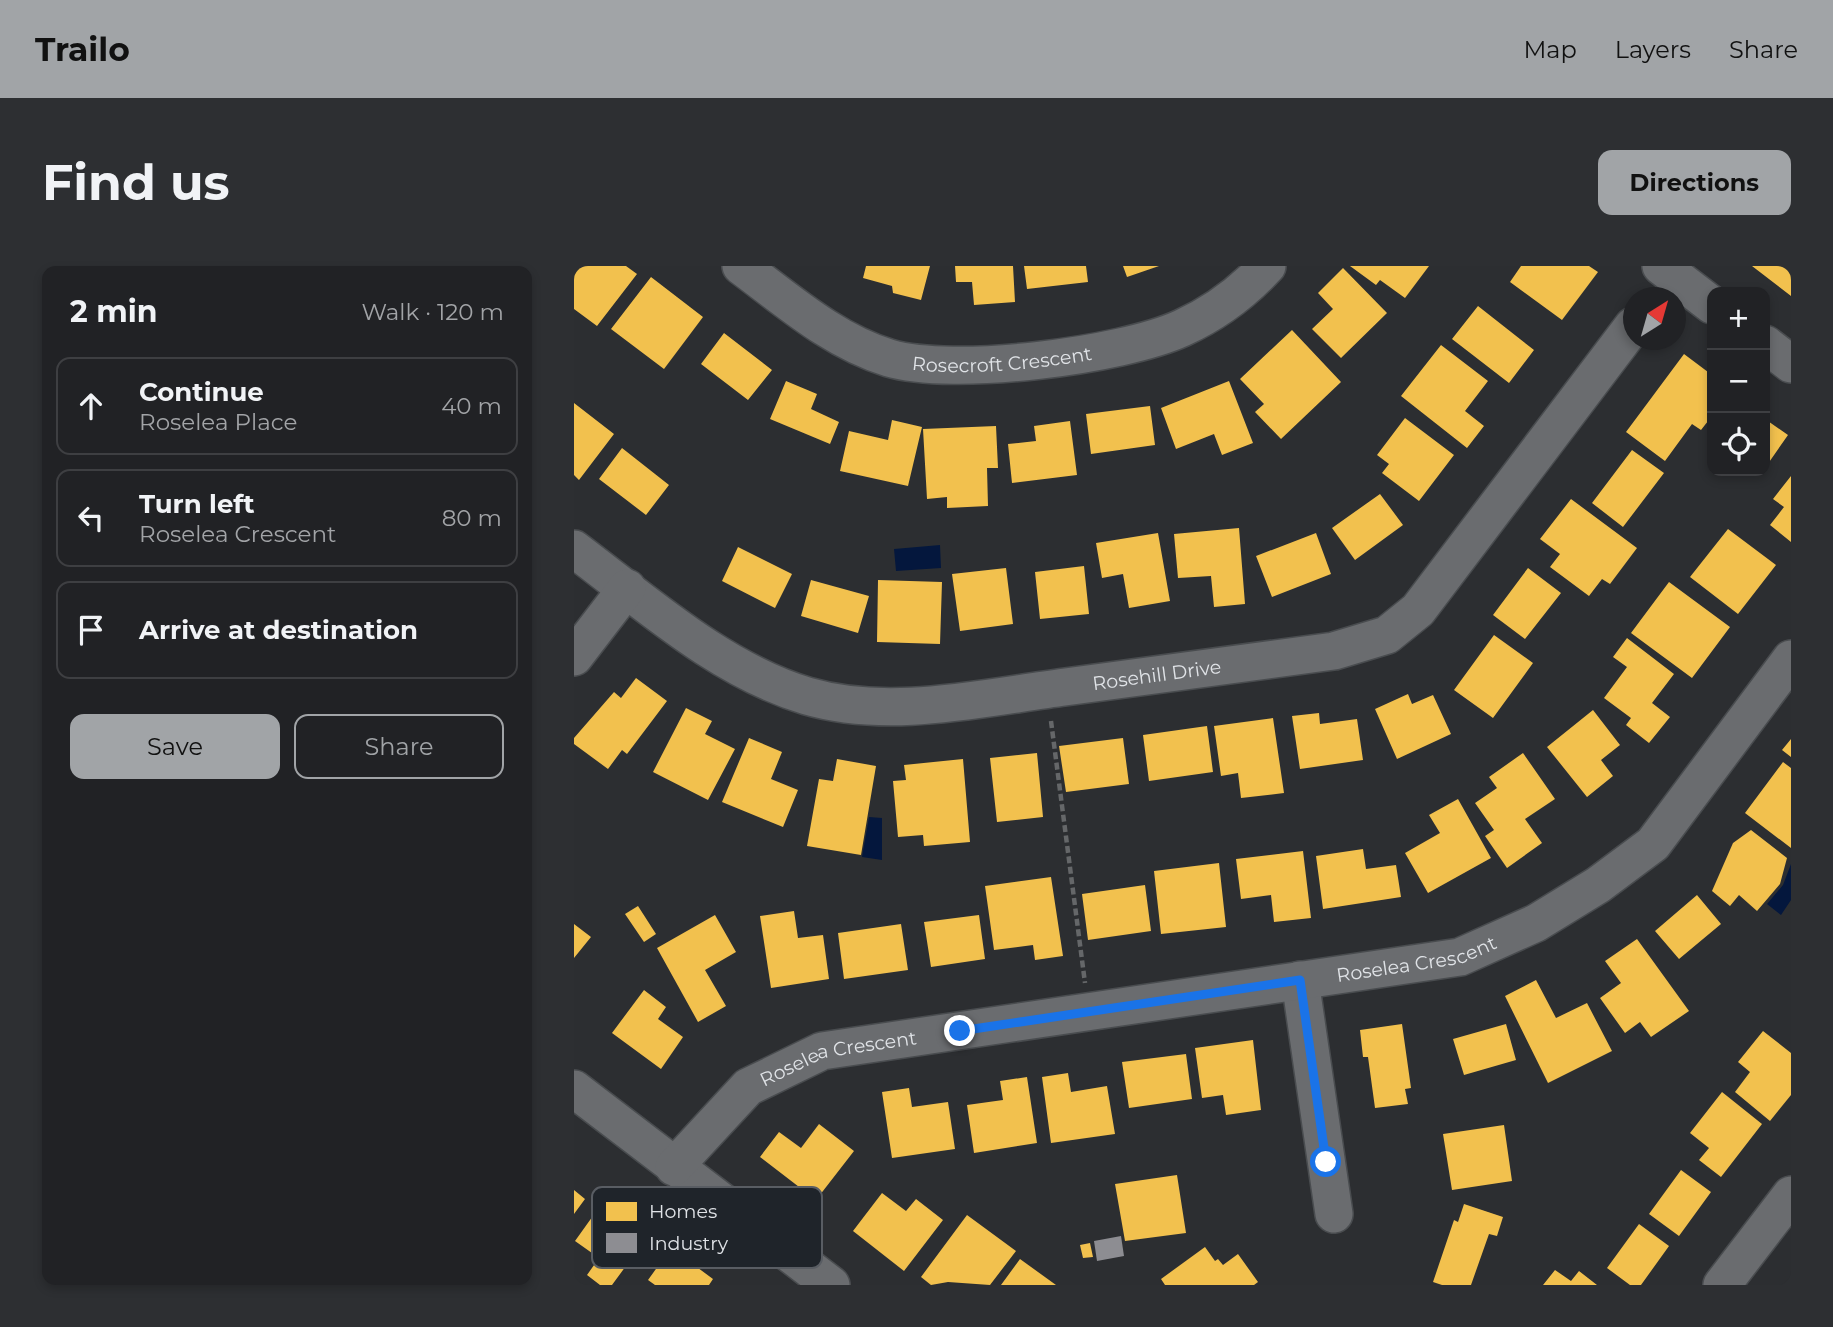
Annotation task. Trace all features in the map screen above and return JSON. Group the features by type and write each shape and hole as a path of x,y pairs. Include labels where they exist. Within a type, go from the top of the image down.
{"street":[{"name":"Rosecroft Crescent","path":"741,266 821,325 858,345 908,363 952,366 978,366 1073,354 1162,336 1231,300 1267,266"},
{"path":"1667,276 1707,301"},
{"name":"Rosehill Drive","path":"574,549 709,647 764,680 806,696 848,706 900,707 967,700 1334,651 1387,635 1418,610 1623,339"},
{"path":"1770,348 1791,364"},
{"path":"574,657 627,589"},
{"name":"Roselea Crescent","path":"674,1167 748,1087 822,1052 1460,957 1536,923 1598,885 1653,844 1791,659"},
{"path":"1300,980 1334,1214"},
{"path":"574,1089 701,1187"},
{"path":"1722,1285 1791,1195"},
{"path":"808,1268 831,1285"}],"path":[{"path":"1051,719 1085,986"}],"water":[{"path":"940,545 941,568 896,571 894,549"},
{"path":"869,817 882,818 882,860 862,857"},
{"path":"1791,864 1791,900 1781,915 1767,904 1783,885"}],"building: Homes":[{"path":"574,266 626,266 637,274 597,326 574,309"},
{"path":"866,266 930,266 921,300 893,293 892,286 863,278"},
{"path":"955,266 1013,266 1015,302 974,305 972,282 956,282"},
{"path":"1024,266 1086,266 1088,282 1027,289"},
{"path":"1123,266 1159,266 1127,277"},
{"path":"1350,266 1429,266 1405,298 1380,280 1376,285"},
{"path":"1521,266 1589,266 1598,272 1562,320 1510,282"},
{"path":"1752,266 1791,266 1791,296"},
{"path":"1343,268 1387,313 1341,358 1312,329 1333,309 1318,293"},
{"path":"651,277 703,317 664,369 611,329"},
{"path":"1478,306 1534,350 1509,383 1452,339"},
{"path":"1292,330 1341,382 1281,439 1255,412 1264,404 1240,379"},
{"path":"724,333 772,370 748,400 701,364"},
{"path":"1441,345 1488,381 1465,411 1484,426 1467,448 1401,396"},
{"path":"1684,354 1707,371 1707,422 1701,430 1692,424 1665,461 1626,432"},
{"path":"786,381 817,394 811,409 839,422 830,444 770,419"},
{"path":"1229,381 1253,443 1222,455 1214,434 1176,449 1161,408"},
{"path":"574,403 614,434 579,480 574,475"},
{"path":"1150,406 1155,445 1091,454 1086,414"},
{"path":"1405,418 1454,455 1419,501 1382,473 1389,464 1377,455"},
{"path":"892,420 922,427 908,486 840,471 849,431 888,440"},
{"path":"1070,421 1077,475 1012,483 1008,444 1036,441 1034,426"},
{"path":"1770,422 1788,435 1770,461"},
{"path":"996,426 998,468 987,468 988,506 947,508 947,497 927,499 923,429"},
{"path":"622,448 669,485 646,515 599,479"},
{"path":"1632,450 1664,473 1623,527 1592,503"},
{"path":"1791,476 1791,542 1770,525 1784,507 1773,499"},
{"path":"1380,494 1403,525 1355,560 1332,528"},
{"path":"1571,499 1637,548 1610,584 1602,579 1589,596 1550,567 1560,554 1540,539"},
{"path":"1239,528 1245,604 1214,607 1211,576 1178,578 1174,534"},
{"path":"1728,529 1776,565 1738,614 1690,577"},
{"path":"1158,533 1170,601 1129,608 1123,574 1102,578 1096,543"},
{"path":"1316,533 1331,574 1272,597 1256,556"},
{"path":"738,547 792,574 775,608 722,581"},
{"path":"1084,566 1089,614 1040,619 1035,572"},
{"path":"1006,568 1013,624 960,631 952,574"},
{"path":"1528,568 1561,593 1525,639 1493,615"},
{"path":"811,580 869,596 858,633 801,616"},
{"path":"878,580 942,582 940,644 877,642"},
{"path":"1669,582 1730,627 1692,678 1631,633"},
{"path":"1494,635 1533,663 1493,718 1454,690"},
{"path":"1627,638 1674,674 1652,703 1670,717 1649,743 1626,725 1631,718 1604,698 1627,667 1613,657"},
{"path":"636,678 667,701 627,754 622,750 608,769 574,744 574,738 614,692 621,698"},
{"path":"1408,694 1412,704 1433,695 1451,734 1397,759 1375,709"},
{"path":"686,708 712,721 705,734 735,749 708,800 653,772"},
{"path":"1593,710 1620,745 1601,760 1613,776 1587,797 1547,747"},
{"path":"1319,713 1320,724 1357,719 1363,760 1300,769 1292,716"},
{"path":"1273,718 1284,793 1241,798 1238,773 1221,776 1214,726"},
{"path":"1207,726 1213,772 1149,781 1143,735"},
{"path":"749,738 782,752 771,779 798,790 783,827 722,802"},
{"path":"1123,738 1129,784 1066,792 1059,746"},
{"path":"1791,739 1791,757 1782,750"},
{"path":"1037,753 1043,817 997,822 990,758"},
{"path":"1523,753 1555,799 1525,819 1542,843 1507,868 1485,836 1494,830 1475,803 1497,788 1489,777"},
{"path":"837,759 876,766 861,855 807,846 819,779 833,781"},
{"path":"963,759 970,842 924,846 923,835 898,837 893,781 906,780 904,765"},
{"path":"1783,762 1791,768 1791,848 1745,813"},
{"path":"1458,799 1491,858 1428,893 1405,853 1440,833 1429,815"},
{"path":"1751,830 1787,858 1780,884 1757,911 1739,895 1730,906 1712,891 1733,843"},
{"path":"1363,849 1366,869 1396,865 1401,897 1323,909 1316,856"},
{"path":"1303,851 1311,918 1274,922 1271,895 1241,899 1236,859"},
{"path":"1219,863 1226,927 1161,934 1154,871"},
{"path":"1051,877 1063,956 1035,960 1033,945 994,950 985,886"},
{"path":"1145,885 1151,931 1088,940 1082,894"},
{"path":"1697,895 1721,924 1679,959 1655,931"},
{"path":"638,906 656,934 644,942 625,914"},
{"path":"794,911 798,938 823,935 829,979 771,988 760,916"},
{"path":"715,915 736,952 705,970 726,1006 698,1022 657,948"},
{"path":"979,915 985,959 931,967 924,922"},
{"path":"574,924 591,937 574,958"},
{"path":"901,924 908,970 844,979 838,933"},
{"path":"1637,939 1689,1011 1651,1037 1640,1022 1625,1033 1600,998 1621,983 1605,961"},
{"path":"1536,980 1556,1018 1587,1003 1612,1051 1548,1083 1505,996"},
{"path":"644,990 666,1007 658,1019 683,1037 661,1069 612,1033"},
{"path":"1402,1024 1411,1088 1405,1089 1408,1104 1375,1108 1368,1057 1363,1057 1360,1030"},
{"path":"1506,1024 1516,1060 1464,1075 1453,1039"},
{"path":"1763,1031 1791,1053 1791,1095 1770,1121 1735,1092 1750,1072 1738,1062"},
{"path":"1253,1040 1261,1110 1226,1115 1223,1095 1202,1098 1195,1048"},
{"path":"1186,1054 1192,1099 1129,1108 1122,1062"},
{"path":"1068,1073 1071,1092 1107,1086 1115,1134 1051,1143 1042,1077"},
{"path":"1027,1077 1037,1143 974,1153 967,1105 1003,1100 1000,1081"},
{"path":"909,1088 912,1107 948,1102 955,1149 892,1158 882,1092"},
{"path":"1722,1092 1762,1124 1721,1177 1699,1160 1709,1148 1690,1133"},
{"path":"819,1124 854,1151 822,1192 822,1187 799,1187 760,1157 779,1132 801,1148"},
{"path":"1504,1125 1512,1181 1452,1190 1443,1134"},
{"path":"1681,1170 1711,1192 1679,1236 1649,1214"},
{"path":"1177,1175 1186,1233 1125,1241 1115,1184"},
{"path":"574,1190 585,1199 574,1214"},
{"path":"882,1193 906,1211 916,1199 943,1220 904,1271 853,1231"},
{"path":"1464,1204 1503,1217 1497,1236 1489,1234 1471,1285 1442,1285 1433,1282 1454,1220 1458,1222"},
{"path":"967,1215 1016,1251 990,1285 948,1282 931,1285 921,1277"},
{"path":"592,1217 592,1253 575,1241"},
{"path":"1639,1224 1669,1246 1641,1285 1630,1285 1607,1268"},
{"path":"1090,1243 1093,1257 1083,1258 1080,1245"},
{"path":"1205,1247 1215,1261 1218,1259 1223,1265 1238,1254 1258,1282 1254,1285 1165,1285 1161,1279"},
{"path":"1020,1259 1056,1285 1001,1285"},
{"path":"592,1268 624,1268 612,1285 600,1285 587,1275"},
{"path":"657,1268 698,1268 713,1279 709,1285 655,1285 648,1280"},
{"path":"1555,1270 1571,1281 1579,1271 1597,1285 1543,1285"}],"building: Industry":[{"path":"1121,1236 1124,1256 1097,1261 1094,1241"}],"route":[{"path":"960,1031 1300,980 1326,1162"}]}
